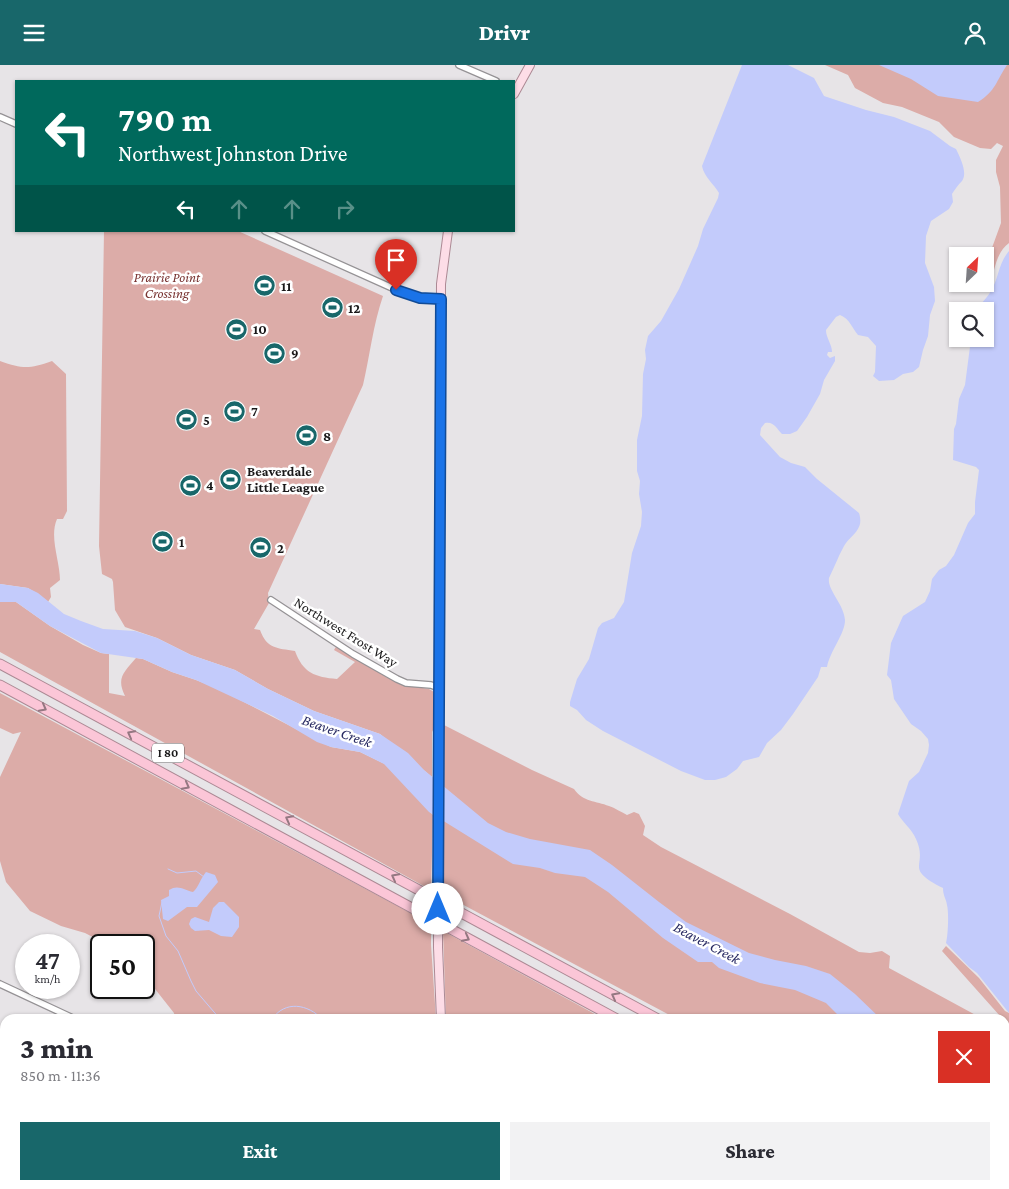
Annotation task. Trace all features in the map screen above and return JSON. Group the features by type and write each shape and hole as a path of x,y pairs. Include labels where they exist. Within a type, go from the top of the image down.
{"highway":[{"name":"I 80","path":"0,664 649,1014"},
{"name":"I 80","path":"0,685 608,1014"}],"main road":[{"path":"515,89 530,65"},
{"path":"441,1014 438,947 438,735 441,299 442,272 448,232"}],"street":[{"path":"459,65 494,80"},
{"path":"0,117 15,124"},
{"path":"267,232 399,291 420,298 441,299"},
{"name":"Northwest Frost Way","path":"271,599 353,654 397,679 406,683 439,688"},
{"path":"0,984 64,1014"}],"green space":[{"path":"825,65 1009,65 1009,243 998,257 994,269 994,247 992,247 1001,223 1000,187 996,172 996,160 1003,146 997,143 991,149 980,148 954,137 939,122 902,107 883,103 855,88 848,75"},
{"name":"Prairie Point Crossing","path":"104,232 240,232 383,296 374,329 363,385 268,593 269,603 254,629 260,630 266,641 273,647 295,651 306,669 316,675 337,679 355,662 334,650 337,645 386,677 434,692 432,777 380,734 314,711 268,689 235,670 191,655 157,638 125,627 115,610 112,579 102,574 99,546"},
{"path":"0,361 26,367 52,361 66,374 67,511 63,519 57,519 55,526 54,541 60,580 50,588 51,597 48,602 28,588 0,584"},
{"path":"0,602 16,602 50,626 83,645 101,653 109,654 109,693 125,696 121,684 123,675 136,658 143,659 219,689 331,747 360,752 385,764 433,815 431,890 0,652"},
{"path":"0,693 431,924 436,1014 174,1014 155,989 155,934 90,934 90,936 61,926 30,911 6,882 0,861 0,777 21,732 13,734 0,728"},
{"path":"444,725 532,770 574,789 586,799 611,807 627,815 634,812 639,814 645,826 643,835 661,847 859,952 882,951 890,956 889,968 974,1014 668,1014 443,894"},
{"path":"443,931 595,1014 446,1014"},
{"path":"946,946 979,978 1009,1014 998,1014 942,951"}],"water":[{"path":"742,65 788,65 814,78 824,96 894,117 930,131 956,149 963,165 964,178 952,194 953,202 949,209 931,221 926,236 925,263 934,287 935,301 930,315 928,336 919,367 913,372 903,374 894,380 879,381 873,376 875,372 876,346 868,337 858,335 849,321 840,315 836,317 826,330 832,352 828,352 827,355 830,358 835,356 835,361 807,417 797,431 790,434 782,434 771,423 765,423 761,428 760,435 780,457 805,467 859,513 860,524 858,529 843,548 829,578 829,583 842,608 845,620 827,667 821,667 818,677 793,714 781,730 767,743 759,757 743,761 737,769 726,777 705,780 681,771 603,731 570,706 570,702 577,679 589,659 598,628 602,623 614,618 624,602 632,553 641,526 642,512 639,494 640,481 637,471 637,440 642,416 643,374 648,336 661,321 679,289 698,246 703,229 718,198 719,193 707,177 702,166"},
{"path":"879,65 1007,65 989,94 978,102 938,96 911,79"},
{"path":"1009,251 1009,1013 977,973 946,943 948,913 943,888 931,881 920,871 919,848 916,839 898,814 909,781 919,772 928,753 929,745 928,739 911,724 894,699 891,680 887,675 891,643 903,616 925,602 930,591 932,579 939,570 946,566 954,555 968,523 975,514 979,470 976,467 953,460 954,429 959,399 965,385 970,347 994,347 994,302 983,302 990,293 994,293 994,286 1005,256"},
{"name":"Beaver Creek","path":"0,584 28,588 38,593 64,614 103,629 135,631 157,638 191,655 235,670 268,689 314,711 380,734 408,753 424,770 488,823 506,832 530,839 590,850 686,922 749,953 806,966 830,974 876,1014 837,1014 826,1003 795,990 760,983 719,968 712,962 698,962 663,938 608,892 585,877 513,864 429,812 384,764 360,752 331,747 317,742 273,716 196,680 143,659 101,653 50,626 16,602 0,602"},
{"path":"206,872 215,875 218,882 197,907 187,907 168,921 163,919 161,900 169,896 169,890 178,887 193,892"},
{"path":"219,902 224,902 239,917 239,927 232,937 221,936 209,930 195,931 191,928 189,924 191,919 195,917 209,922 213,908"}],"waterway":[{"path":"168,869 177,873 196,871 204,877"},
{"path":"162,902 159,916 166,936 178,951 196,991 216,1014"},
{"path":"276,1014 283,1009 297,1006 316,1014"}],"place":[{"name":"11","path":"265,286"},
{"name":"12","path":"332,308"},
{"name":"10","path":"237,329"},
{"name":"9","path":"275,353"},
{"name":"7","path":"235,411"},
{"name":"5","path":"187,420"},
{"name":"8","path":"307,436"},
{"name":"Beaverdale Little League","path":"231,479"},
{"name":"4","path":"190,485"},
{"name":"1","path":"163,542"},
{"name":"2","path":"261,548"}],"route":[{"path":"396,290 420,298 441,299 438,909"}]}
